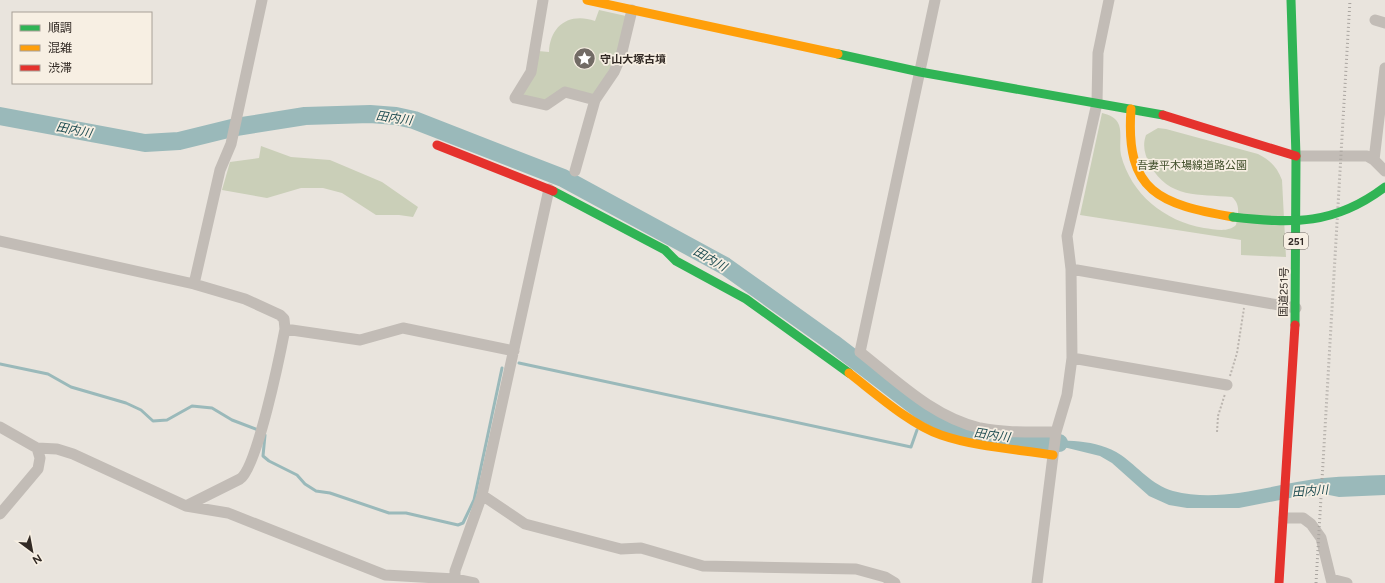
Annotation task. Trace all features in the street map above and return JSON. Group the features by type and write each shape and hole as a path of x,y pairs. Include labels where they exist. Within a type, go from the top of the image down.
{"main road":[{"name":"国道251号","path":"1279,583 1285,516 1296,308 1296,156 1291,0"},
{"path":"592,1 920,72 1173,116 1296,156"},
{"path":"1131,109 1131,154 1137,169 1146,183 1169,202 1187,209 1273,222 1318,220 1340,213 1362,203 1385,187"},
{"path":"437,145 549,189 665,250 676,261 746,299 830,358 904,415 940,435 974,444 1053,453"}],"street":[{"path":"194,284 220,170 231,144 262,0"},
{"path":"543,0 530,72 516,98 546,105 566,92 595,100"},
{"path":"936,0 860,352 931,408 953,418 979,428 1012,432 1056,433"},
{"path":"1037,583 1056,433 1067,395 1072,358 1071,269 1067,236 1097,103 1098,53 1110,0"},
{"path":"575,171 595,100 614,72 621,56 632,10"},
{"path":"1385,68 1378,155 1385,171"},
{"path":"1296,156 1378,155"},
{"path":"455,580 455,571 482,495 549,189"},
{"path":"0,242 194,284 245,299 280,315 284,319 285,329 263,426 246,474 240,479 186,506"},
{"path":"1071,269 1296,308"},
{"path":"285,329 360,340 403,328 514,351"},
{"path":"1072,358 1227,385"},
{"path":"0,427 37,448 57,449 73,454 186,506 228,513 385,574 474,583"},
{"path":"0,514 38,469 40,458 37,448"},
{"path":"482,495 525,524 621,549 641,548 703,566 856,569 885,577 894,583"},
{"path":"1285,516 1303,518 1311,524 1321,538 1324,558 1332,581 1347,583"}],"path":[{"path":"1217,432 1218,416 1237,353 1246,299"}],"green space":[{"path":"599,10 626,16 618,54 594,97 564,89 545,102 522,96 538,51 549,52 550,43 557,28 569,20 577,18 595,21"},
{"name":"吾妻平木場線道路公園","path":"1102,113 1112,117 1118,122 1121,155 1126,169 1141,193 1151,204 1163,212 1189,224 1216,230 1229,229 1236,225 1238,210 1237,203 1232,197 1186,193 1166,184 1158,176 1147,158 1144,147 1146,135 1158,128 1166,129 1258,154 1270,161 1278,171 1282,180 1286,257 1241,255 1241,240 1080,215"},
{"path":"261,146 291,157 330,160 382,182 418,207 413,217 399,215 376,215 342,193 323,188 301,188 267,198 222,190 230,162 259,158"}],"water":[{"path":"1035,440 1080,442 1101,446 1121,455 1158,485 1173,491 1192,494 1230,494 1324,478 1385,475 1385,495 1339,497 1324,494 1295,497 1239,508 1187,508 1169,505 1149,496 1112,463 1100,456"}],"waterway":[{"name":"田内川","path":"0,116 145,143 179,141 236,127 305,116 370,114 396,116 414,120 563,178 725,266 833,343 923,412 940,421 979,435 1059,443"},
{"path":"519,363 911,447 917,430"},
{"path":"0,364 48,374 71,387 126,403 141,410 153,421 167,420 192,406 212,408 232,420 258,430"},
{"path":"265,435 263,456 269,461 297,475 305,484 316,491 330,493 389,513 406,513 458,525 463,523 474,500 502,368"},
{"name":"田内川","path":"920,419 923,412"}],"railway":[{"path":"1316,583 1350,0"}],"traffic: fast":[{"path":"1291,0 1296,156 1295,325"},
{"path":"838,54 920,72 1163,115"},
{"path":"1233,217 1275,221 1313,219 1349,209 1385,187"},
{"path":"553,191 665,250 676,261 746,299 849,373"}],"traffic: slow":[{"path":"587,0 838,54"},
{"path":"1131,109 1131,137 1134,159 1141,177 1152,190 1167,199 1185,206 1233,217"},
{"path":"849,373 906,416 918,424 941,435 982,445 1053,455"}],"traffic: jam":[{"path":"1163,115 1296,156"},
{"path":"437,145 553,191"},
{"path":"1279,583 1295,325"}],"place":[{"name":"守山大塚古墳","path":"585,59"}]}
